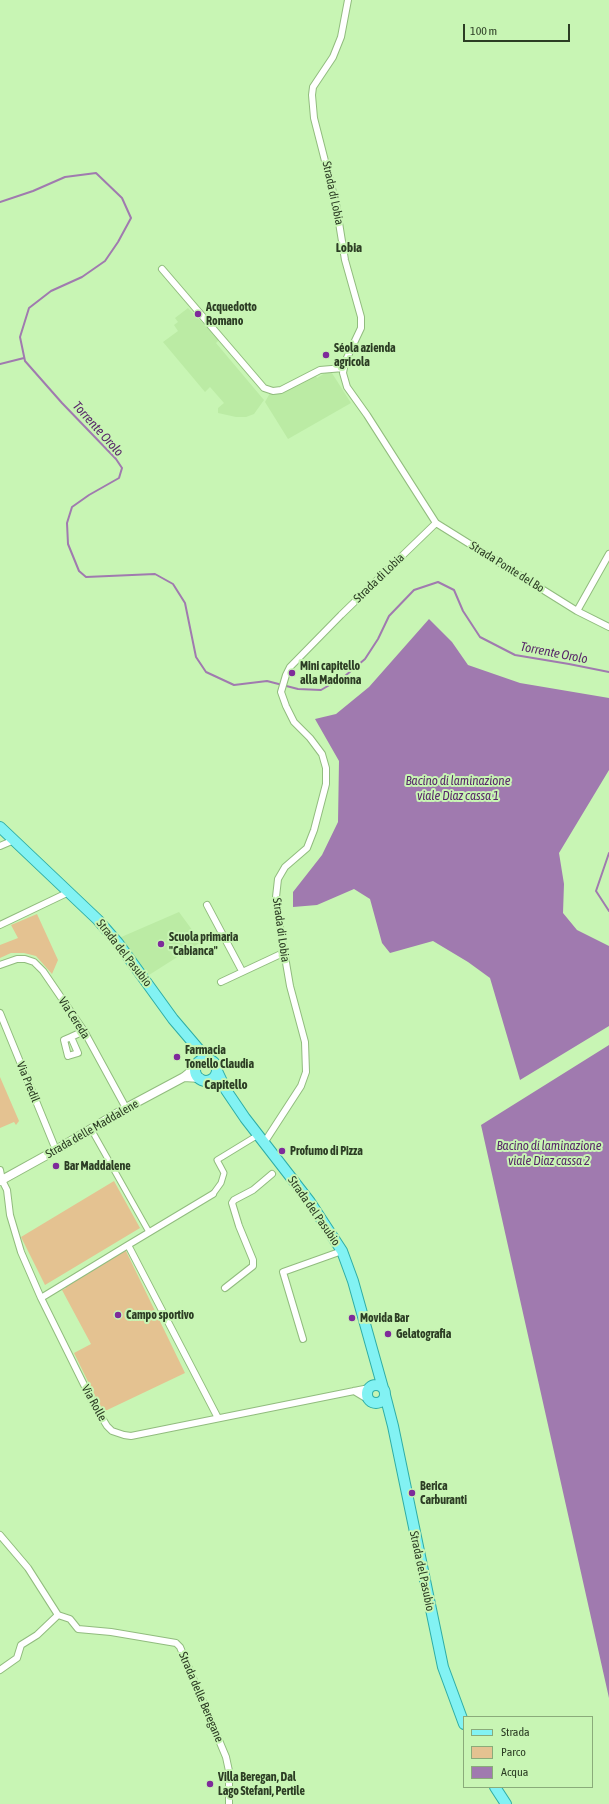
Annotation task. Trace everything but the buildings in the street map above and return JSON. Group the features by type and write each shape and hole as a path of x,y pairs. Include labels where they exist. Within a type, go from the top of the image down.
{"main road":[{"name":"Strada del Pasubio","path":"0,827 98,920 118,943 173,1019 207,1059"},
{"name":"Strada del Pasubio","path":"173,1019 191,1049 196,1066"},
{"path":"203,1079 213,1078 217,1071 214,1063 207,1059 203,1060 196,1066 196,1072 203,1079 218,1089 245,1118"},
{"name":"Strada del Pasubio","path":"217,1071 226,1090 264,1143 277,1170 323,1220 342,1251 353,1281 390,1416 443,1667 463,1721"},
{"path":"378,1368 377,1375 366,1394 370,1401 390,1416"},
{"path":"370,1387 379,1385 384,1392 380,1402 370,1401"},
{"path":"496,1788 506,1804"}],"street":[{"name":"Strada di Lobia","path":"343,368 361,328 361,317 345,260 336,204 314,118 312,96 313,87 333,57 341,37 348,0"},
{"path":"162,269 264,388 273,391 281,390 320,370 343,368 347,387 367,415 436,523"},
{"name":"Strada di Lobia","path":"264,1143 301,1086 306,1072 305,1042 283,953 276,896 278,879 285,867 307,848 326,784 326,768 322,754 310,738 294,722 281,692 284,680 290,667 436,523"},
{"name":"Strada Ponte del Bo","path":"436,523 578,611 609,627"},
{"path":"578,611 609,554"},
{"path":"0,846 14,840"},
{"path":"0,925 70,892"},
{"path":"207,905 242,971"},
{"path":"222,982 242,971 283,953"},
{"name":"Via Cereda","path":"0,965 17,959 24,959 34,962 43,971 84,1031 126,1108"},
{"name":"Via Predil","path":"0,1013 56,1150"},
{"path":"71,1037 84,1031"},
{"name":"Strada delle Maddalene","path":"1,1180 56,1150 126,1108 184,1077 196,1066"},
{"path":"184,1077 203,1079"},
{"path":"90,1129 149,1232"},
{"path":"41,1298 213,1194 221,1183 224,1173 217,1160 258,1135"},
{"path":"0,1170 1,1180"},
{"path":"225,1288 253,1266 253,1260 239,1226 232,1203 234,1200 253,1190 277,1170"},
{"name":"Via Rolle","path":"1,1180 7,1190 10,1215 21,1252 41,1298 94,1405 107,1426 112,1431 131,1436 354,1392 370,1387"},
{"path":"128,1245 218,1418"},
{"path":"302,1339 283,1272 342,1251"},
{"path":"354,1392 370,1401"},
{"name":"Strada delle Beregane","path":"0,1535 28,1568 58,1615 70,1619 78,1629 111,1632 176,1643 180,1647 226,1757 230,1770 229,1804"},
{"path":"0,1670 17,1658 21,1645 37,1635 58,1615"}],"shaded area":[{"path":"188,308 219,340 216,343 264,400 254,414 246,417 236,417 218,413 218,408 224,403 210,387 205,392 163,342 178,331 174,325 178,322 175,318"},
{"path":"330,370 351,403 288,439 265,402 270,393 315,374 317,378"},
{"name":"Scuola primaria \"Cabianca\"","path":"179,912 201,942 149,975 119,938"}],"green space":[{"path":"37,914 58,960 52,974 36,956 24,953 11,953 0,958 0,945 18,938 11,925"},
{"path":"0,1077 19,1121 16,1125 14,1122 0,1128"},
{"path":"114,1181 140,1228 45,1285 21,1237"},
{"name":"Campo sportivo","path":"125,1249 185,1373 103,1412 74,1353 91,1344 62,1290 66,1288 64,1284"}],"water":[{"name":"Bacino di laminazione viale Diaz cassa 1","path":"429,619 452,642 468,665 520,683 609,698 609,770 559,853 564,884 563,913 577,930 609,946 609,1026 520,1080 490,978 468,962 433,941 390,953 382,943 370,899 354,889 317,905 293,907 293,892 322,855 338,822 339,761 315,719 336,714 369,687"},
{"name":"Bacino di laminazione viale Diaz cassa 2","path":"609,1045 609,1698 481,1125"}],"waterway":[{"name":"Torrente Orolo","path":"0,202 33,191 65,177 96,173 122,198 131,218 118,242 105,261 82,277 51,291 29,308 20,337 25,361 62,403 116,459 122,468 119,478 89,495 72,507 67,523 68,544 79,571 86,577 155,574 173,584 185,603 196,657 206,672 234,685 267,681 298,689 321,690 345,676 365,659 378,639 389,616 414,590 438,582 454,590 463,611 480,637 515,655 609,672"},
{"path":"0,364 24,358"},
{"name":"Torrente Orolo","path":"609,853 596,891 609,911"}],"place":[{"name":"Acquedotto Romano","path":"198,314"},
{"name":"Séola azienda agricola","path":"326,355"},
{"name":"Mini capitello alla Madonna","path":"292,673"},
{"name":"Scuola primaria \"Cabianca\"","path":"161,944"},
{"name":"Farmacia Tonello Claudia","path":"177,1057"},
{"name":"Profumo di Pizza","path":"282,1151"},
{"name":"Bar Maddalene","path":"56,1166"},
{"name":"Campo sportivo","path":"118,1315"},
{"name":"Movida Bar","path":"352,1318"},
{"name":"Gelatografia","path":"388,1334"},
{"name":"Berica Carburanti","path":"412,1493"},
{"name":"Villa Beregan, Dal Lago Stefani, Pertile","path":"210,1784"}],"district":[{"name":"Lobia","path":"349,248"},
{"name":"Capitello","path":"226,1085"}]}
